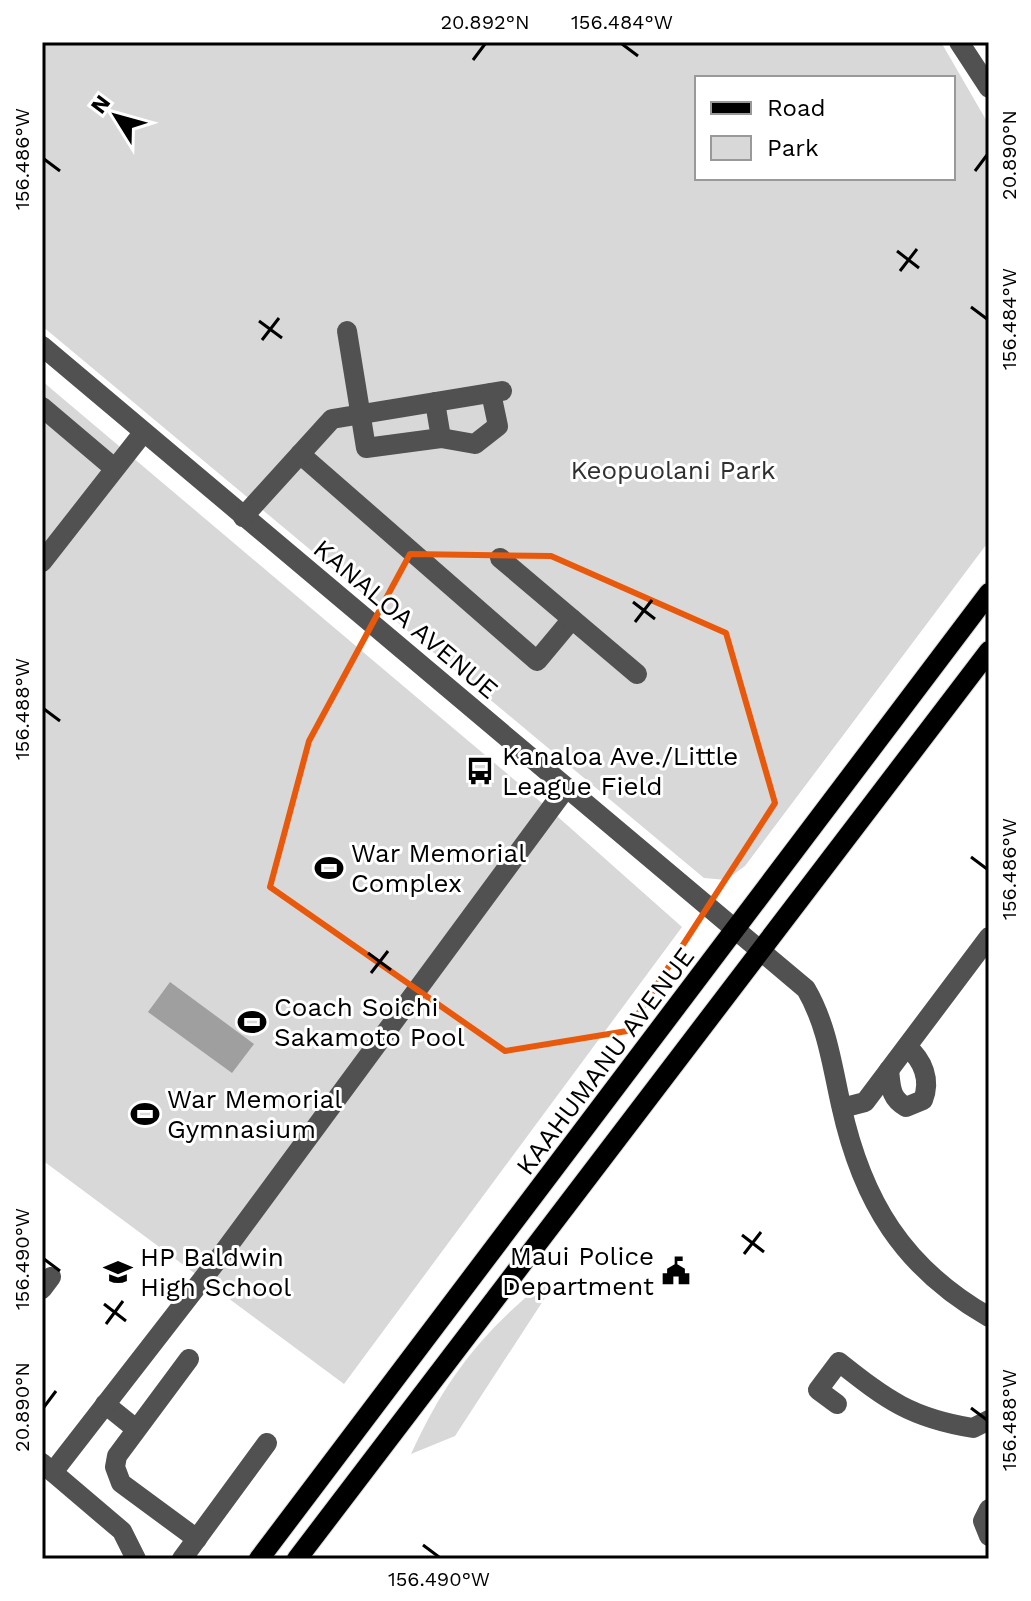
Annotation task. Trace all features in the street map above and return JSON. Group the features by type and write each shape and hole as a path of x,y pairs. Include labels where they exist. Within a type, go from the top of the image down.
{"main road":[{"name":"KAAHUMANU AVENUE","path":"259,1559 989,593"},
{"path":"297,1559 989,651"}],"street":[{"path":"959,42 989,88"},
{"path":"243,517 332,419 359,415 497,392 498,426 475,444 441,438 366,448 359,415 347,331"},
{"name":"KANALOA AVENUE","path":"42,346 735,933 798,981 812,999 826,1034 853,1153 885,1222 916,1263 955,1298 989,1317"},
{"path":"435,402 441,438"},
{"path":"42,407 114,468"},
{"path":"42,562 143,433"},
{"path":"300,454 537,661 572,619"},
{"path":"500,558 637,674"},
{"path":"136,1559 122,1531 48,1468 105,1404 235,1237 566,788"},
{"path":"842,1108 865,1102 989,937"},
{"path":"889,1070 891,1094 898,1102 906,1107 923,1100 928,1088 920,1058 907,1047"},
{"path":"189,1359 117,1456 118,1478 197,1539"},
{"path":"837,1404 818,1390 839,1362 900,1408 917,1415 973,1428 989,1420"},
{"path":"105,1404 136,1429"},
{"path":"182,1559 267,1443"},
{"path":"989,1509 983,1521 989,1536"}],"highlighted area":[{"path":"410,554 551,556 726,633 775,803 627,1031 505,1051 270,887 309,741"}],"green space":[{"name":"Keopuolani Park","path":"42,42 941,42 989,125 989,541 745,866 726,880 704,878 42,326"},
{"name":"War Memorial Complex","path":"42,381 549,809 682,927 344,1384 42,1160"},
{"path":"543,1283 554,1284 455,1436 411,1454 437,1404 466,1360 501,1321"}],"shaded area":[{"path":"170,982 254,1044 232,1073 148,1012"}],"place":[{"name":"Kanaloa Ave./Little League Field","path":"480,771"},
{"name":"War Memorial Complex","path":"329,868"},
{"name":"Coach Soichi Sakamoto Pool","path":"252,1022"},
{"name":"War Memorial Gymnasium","path":"145,1114"},
{"name":"Maui Police Department","path":"676,1271"},
{"name":"HP Baldwin High School","path":"118,1272"}]}
